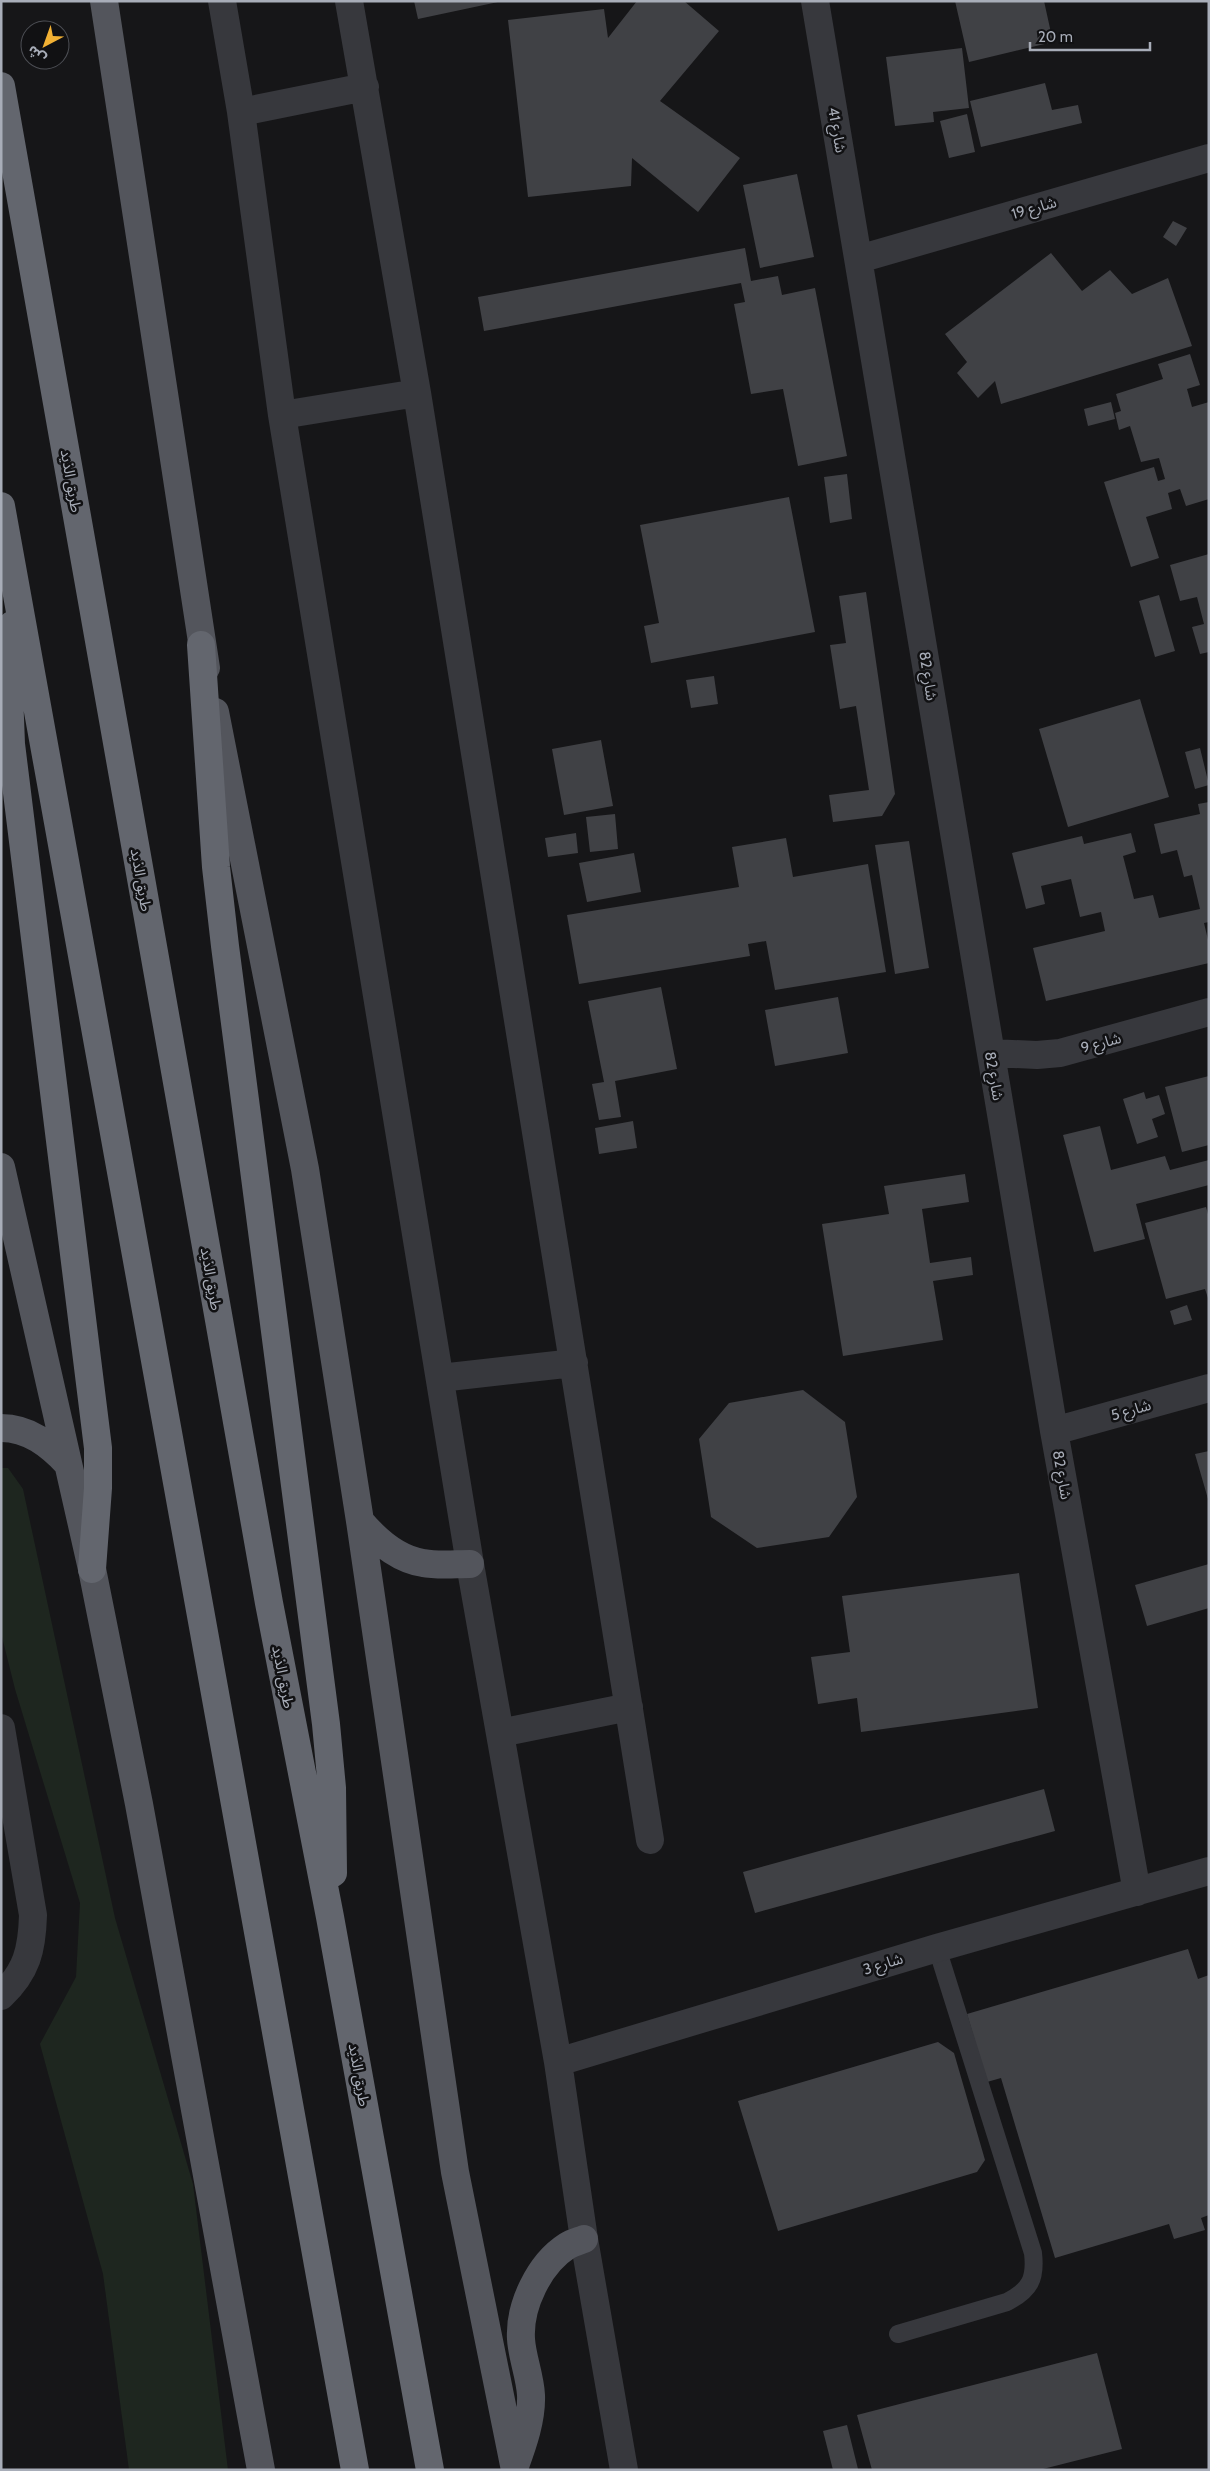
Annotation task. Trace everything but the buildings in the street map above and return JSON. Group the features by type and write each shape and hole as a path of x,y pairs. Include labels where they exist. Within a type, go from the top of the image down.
{"highway":[{"name":"طريق الذيد","path":"1,86 268,1603 330,1917 430,2470"},
{"path":"1,506 355,2470"},
{"path":"16,589 10,641 11,744 95,1408 98,1488 92,1569"},
{"path":"201,645 216,867 225,946 326,1724 335,1852 330,1917"}],"main road":[{"path":"104,1 201,645 305,1169 360,1521 455,2172 514,2468"},
{"path":"1,1167 92,1569 139,1804 261,2470"},
{"path":"1,1428 23,1431 40,1439 68,1464"},
{"path":"360,1521 380,1542 405,1557 423,1563 470,1564"},
{"path":"514,2468 528,2421 531,2396 521,2338 526,2303 533,2287 552,2258 567,2246 584,2239"}],"street":[{"path":"222,1 241,112 282,415 470,1564 558,2062 584,2239 624,2470"},
{"path":"349,1 417,393 650,1840"},
{"name":"شارع 41","path":"815,1 859,258"},
{"path":"241,112 365,88"},
{"name":"شارع 19","path":"859,258 1209,158"},
{"name":"شارع 82","path":"859,258 1054,1431 1137,1892"},
{"path":"282,415 417,393"},
{"name":"شارع 9","path":"991,1053 1037,1055 1060,1053 1209,1012"},
{"path":"440,1378 574,1363"},
{"name":"شارع 5","path":"1054,1431 1209,1388"},
{"path":"500,1733 629,1707"},
{"path":"1,1728 33,1915 32,1944 24,1967 12,1986 1,1996"},
{"name":"شارع 3","path":"558,2062 937,1948 1209,1871"}],"lane":[{"path":"898,2334 1006,2302 1021,2295 1030,2283 1035,2269 1033,2253 937,1948"}],"shaded area":[{"path":"1,1468 8,1468 23,1489 115,1918 193,2184 228,2470 129,2470 103,2274 40,2044 76,1977 80,1903 15,1689 1,1633"}]}
